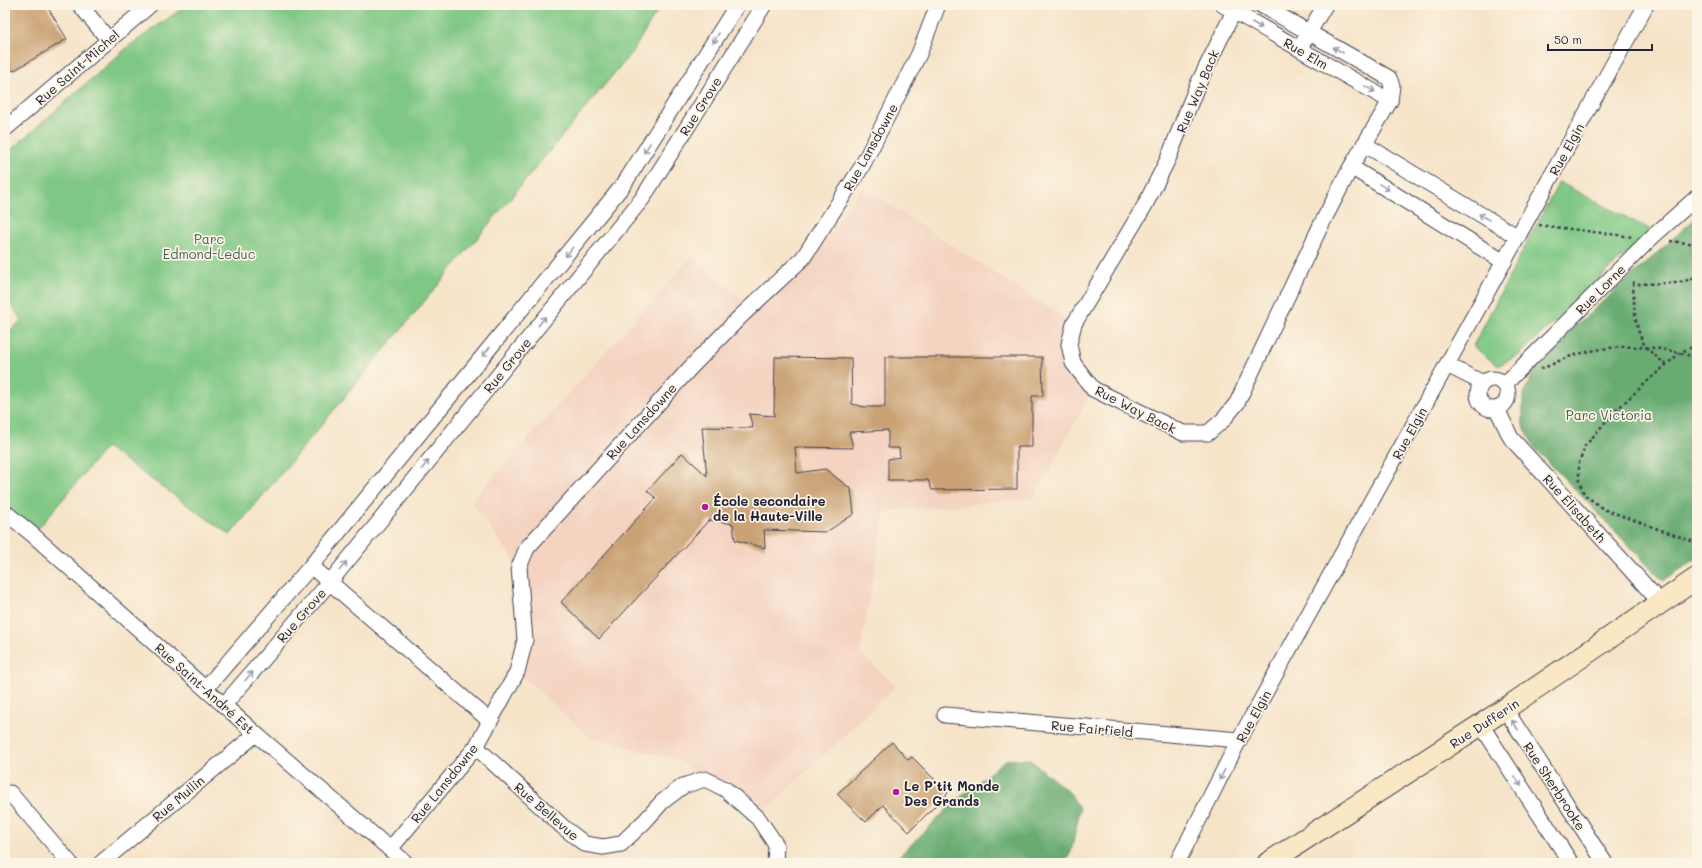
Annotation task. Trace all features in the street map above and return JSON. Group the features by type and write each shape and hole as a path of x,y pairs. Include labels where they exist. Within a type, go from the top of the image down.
{"main road":[{"name":"Rue Dufferin","path":"1268,863 1481,725 1697,578"}],"street":[{"path":"80,5 108,40"},
{"name":"Rue Saint-Michel","path":"5,129 150,5"},
{"name":"Rue Grove","path":"206,688 311,566 624,184 737,5"},
{"name":"Rue Grove","path":"224,705 330,582 642,199 764,5"},
{"name":"Rue Lansdowne","path":"390,849 476,747 517,672 525,640 519,567 527,548 692,366 740,317 803,258 861,168 919,54 938,5"},
{"name":"Rue Elm","path":"1231,7 1299,49 1390,101 1392,86 1389,78 1261,5"},
{"path":"1299,49 1325,5"},
{"name":"Rue Elgin","path":"1177,863 1239,740 1646,5"},
{"name":"Rue Way Back","path":"1231,7 1165,166 1145,205 1074,324 1069,344 1073,363 1093,388 1183,433 1208,433 1223,420 1237,404 1296,276 1351,167"},
{"path":"1390,101 1351,167 1504,262"},
{"path":"1364,144 1518,237"},
{"path":"1416,206 1428,183"},
{"name":"Rue Lorne","path":"1505,384 1650,239 1697,197"},
{"path":"1447,366 1482,382"},
{"path":"1494,378 1505,384 1508,395 1503,406 1491,409 1486,408 1481,404 1477,392 1482,382 1494,378"},
{"name":"Rue Élisabeth","path":"1498,408 1511,438 1660,602"},
{"name":"Rue Saint-André Est","path":"5,512 206,688 256,734 406,863"},
{"path":"311,566 490,721"},
{"name":"Rue Sherbrooke","path":"1505,709 1605,863"},
{"name":"Rue Fairfield","path":"945,715 1239,740"},
{"path":"1481,725 1571,863"},
{"name":"Rue Mullin","path":"101,863 256,734"},
{"name":"Rue Bellevue","path":"476,747 563,827 585,844 603,847 621,844 645,822 662,802 683,786 705,779 725,789 758,818 776,845 776,863"},
{"path":"10,793 70,863"}],"path":[{"path":"1528,218 1541,226 1697,244"},
{"path":"1620,270 1633,283 1638,284 1675,283 1697,278"},
{"path":"1633,283 1634,309 1638,329 1646,347 1666,365"},
{"path":"1538,370 1574,355 1607,348 1636,345 1680,352 1697,358"},
{"path":"1697,345 1680,352 1614,413 1585,446 1579,463 1579,481 1584,494 1603,509 1697,543"}],"shaded area":[{"name":"École secondaire de la Haute-Ville","path":"862,187 1074,324 1069,344 1093,389 1034,498 885,512 860,653 896,686 758,818 680,761 589,737 517,672 519,567 471,502 693,255 756,313 813,258"}],"green space":[{"name":"Parc Edmond-Leduc","path":"187,5 661,5 632,52 230,535 106,447 33,535 5,512 5,334 22,321 5,296 5,155 129,46"},
{"path":"1559,182 1651,230 1519,355 1498,366 1473,346"},
{"name":"Parc Victoria","path":"1697,217 1697,558 1663,581 1535,448 1523,426 1523,395 1541,357"},
{"path":"1029,759 1070,793 1080,809 1071,852 1065,863 892,863 956,801 1005,760"}],"building":[{"path":"9,5 46,5 67,39 13,71 5,57 5,8"},
{"path":"775,357 851,358 852,404 864,407 885,407 885,357 1042,357 1043,396 1032,396 1032,447 1017,447 1017,489 932,490 928,480 888,480 888,459 900,457 899,448 888,448 888,430 849,432 853,448 795,447 797,473 825,469 851,489 854,514 826,532 764,530 765,548 735,540 733,524 709,520 599,639 561,602 656,498 647,491 682,453 707,476 702,427 753,428 749,414 774,416"},
{"path":"892,742 908,760 912,757 948,793 909,832 883,805 866,822 837,794"}],"place":[{"name":"École secondaire de la Haute-Ville","path":"705,507"},
{"name":"Le P’tit Monde Des Grands","path":"896,792"}]}
